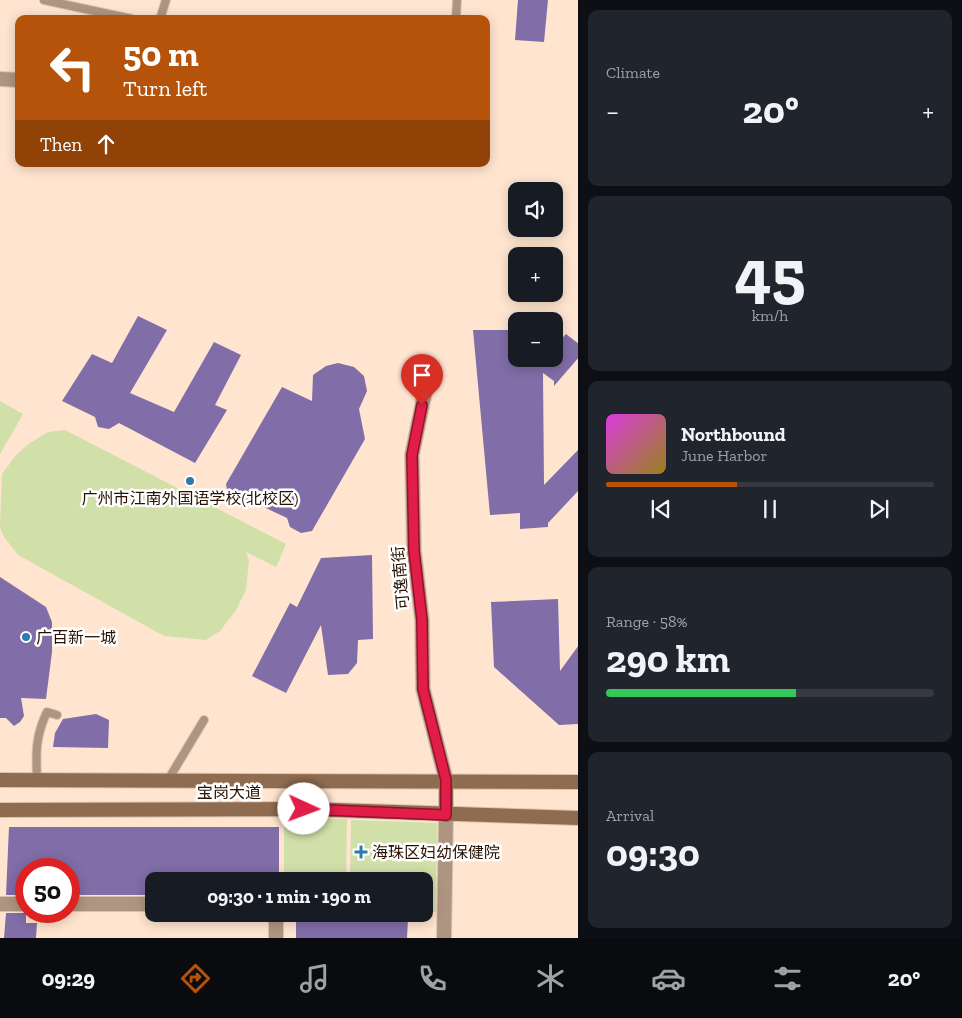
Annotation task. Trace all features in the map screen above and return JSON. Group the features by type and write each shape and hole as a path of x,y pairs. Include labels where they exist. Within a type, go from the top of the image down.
{"main road":[{"name":"宝岗大道","path":"0,780 446,780 578,782"},
{"path":"446,780 446,815"},
{"name":"宝岗大道","path":"0,810 304,809 578,818"}],"street":[{"path":"0,79 15,80"},
{"name":"可逸南街","path":"429,372 412,455 414,551 422,620 423,689 446,780"},
{"path":"444,938 446,815"},
{"path":"0,904 15,904"},
{"path":"80,904 145,904"},
{"path":"276,922 276,938"}],"lane":[{"path":"44,0 113,15"},
{"path":"161,15 166,0"},
{"path":"456,15 457,0"},
{"path":"37,780 36,748 38,730 46,712 58,715"},
{"path":"168,780 204,720"}],"green space":[{"path":"0,401 23,414 0,454"},
{"path":"65,430 286,544 276,567 246,552 249,561 246,590 236,610 220,631 206,640 164,636 18,555 4,537 0,528 2,474 16,455 30,443 48,432"},
{"path":"284,818 347,819 346,872 284,872"},
{"path":"351,820 437,823 436,912 433,912 433,872 350,872"}],"building":[{"path":"518,0 548,0 544,42 515,40"},
{"path":"138,316 167,330 130,393 174,412 214,342 241,355 215,405 227,410 195,463 119,423 109,429 98,427 95,417 62,401 92,354 112,363"},
{"path":"473,330 508,330 508,367 563,367 563,337 566,334 578,343 578,358 554,386 554,381 543,373 544,485 578,450 578,491 548,523 548,527 520,529 520,513 490,515"},
{"path":"338,363 354,367 364,376 367,391 359,409 365,439 312,531 301,533 290,527 287,518 249,500 238,503 228,495 226,484 282,387 312,401 313,375 326,366"},
{"path":"372,555 373,639 358,640 357,663 348,674 328,675 321,625 286,693 252,676 290,603 297,607 321,558"},
{"name":"广百新一城","path":"0,577 46,607 52,622 52,652 46,699 21,698 24,716 14,726 6,718 0,718"},
{"path":"558,599 560,671 578,646 578,724 559,725 494,667 491,602"},
{"path":"96,714 109,720 108,748 53,747 55,733 63,719"},
{"path":"9,827 279,827 279,872 145,872 145,895 80,895 80,858 15,858 15,895 6,895"},
{"path":"6,913 15,913 15,923 37,923 36,938 4,938"},
{"path":"296,922 408,922 407,938 296,938"}],"place":[{"name":"广州市江南外国语学校(北校区)","path":"190,481"},
{"name":"广百新一城","path":"26,637"},
{"name":"海珠区妇幼保健院","path":"361,852"}],"route":[{"path":"304,809 446,815 446,780 423,689 422,620 414,551 412,455 422,405"}]}
